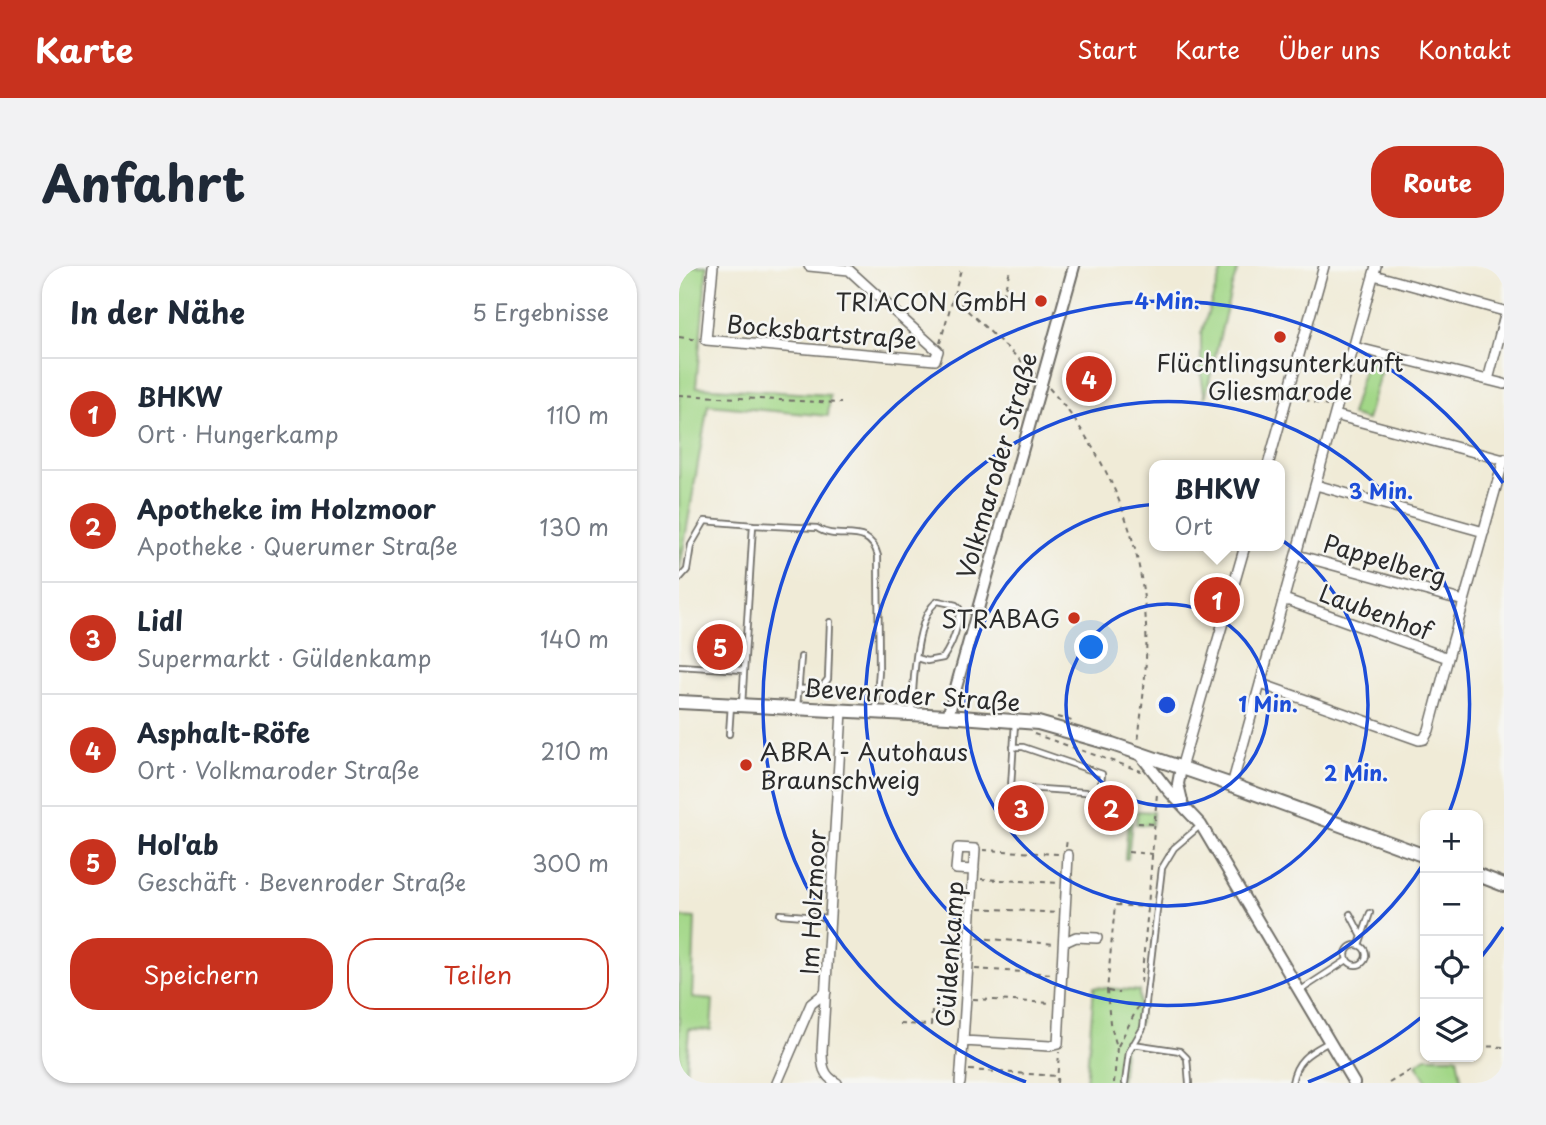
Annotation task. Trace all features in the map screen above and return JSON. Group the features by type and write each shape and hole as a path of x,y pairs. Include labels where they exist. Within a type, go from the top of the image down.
{"main road":[{"name":"Bevenroder Straße","path":"679,702 948,716 1015,725 1038,723 1138,749 1177,767 1420,854"},
{"path":"1483,877 1504,885"}],"street":[{"path":"706,340 713,266"},
{"path":"809,266 849,270 936,355"},
{"name":"Volkmaroder Straße","path":"948,716 1074,266"},
{"path":"1269,460 1324,266"},
{"name":"Pappelberg","path":"1232,785 1375,270 1504,312"},
{"path":"1487,380 1504,318"},
{"name":"Bocksbartstraße","path":"706,340 936,355"},
{"path":"1354,346 1504,384"},
{"name":"Pappelberg","path":"1336,412 1504,460 1448,658"},
{"path":"1316,485 1484,532"},
{"path":"1183,804 1177,767 1243,551"},
{"name":"Pappelberg","path":"1297,555 1464,601"},
{"name":"Laubenhof","path":"1261,684 1419,740 1427,736 1448,658 1284,599"},
{"name":"Im Holzmoor","path":"777,1083 811,1004 826,992 842,710"},
{"path":"1138,749 1163,794 1183,804 1201,825 1354,1083"},
{"path":"1163,794 1165,774 1177,767"},
{"name":"Güldenkamp","path":"960,1083 975,849 958,848 956,869 973,875"},
{"path":"1059,1044 1068,855"},
{"path":"1065,943 1076,937 1097,938"},
{"path":"826,992 822,1066 825,1079 837,1083"},
{"name":"Güldenkamp","path":"963,1041 1050,1046 1059,1044"}],"lane":[{"path":"679,579 687,570 691,545 705,521 817,528 824,533 866,537 876,548 878,556 879,671 876,712"},
{"path":"729,734 744,670 753,525"},
{"path":"912,714 917,658 922,626 932,604 937,601 956,605 959,608 959,618 954,638 943,658 917,658"},
{"path":"799,689 821,688 828,679 830,622"},
{"path":"797,708 801,657"},
{"path":"679,666 744,670"},
{"path":"1013,747 1023,747 1102,774 1100,793 1011,787 1013,747 1015,725"},
{"path":"1125,1083 1129,1052 1143,1028 1162,868 1174,848 1201,825"},
{"path":"1359,945 1370,913"},
{"path":"780,914 830,918"},
{"path":"1350,914 1361,935"},
{"path":"1359,945 1366,951 1364,961 1355,965 1347,960 1346,953 1349,947 1359,945"},
{"path":"1300,990 1347,960"},
{"path":"1292,1083 1299,1062 1306,1054 1330,1041"},
{"path":"1133,1044 1180,1051 1187,1058 1189,1083"}],"path":[{"path":"936,355 962,266"},
{"path":"1008,305 1000,305 1010,270"},
{"path":"953,297 1042,380 1077,422 1104,465 1123,509 1134,545 1147,632 1138,749"},
{"path":"679,337 706,340"},
{"path":"679,395 841,403"},
{"path":"1287,395 1336,412"},
{"path":"1015,725 1129,765 1143,773"},
{"path":"1140,990 1156,824 1163,794 1153,786"},
{"path":"1138,823 1156,824"},
{"path":"975,849 1068,855"},
{"path":"1128,852 1154,855"},
{"path":"973,875 1066,883"},
{"path":"1114,1083 1117,1047 1110,1023 1107,991 1115,905 1148,907"},
{"path":"971,907 1064,913"},
{"path":"969,938 1065,943"},
{"path":"967,969 1063,975"},
{"path":"1107,991 1119,993"},
{"path":"965,998 1061,1004"},
{"path":"1117,1047 1139,1003 1146,1003"},
{"path":"900,1024 931,1025 932,1010 964,1012"},
{"path":"1058,1083 1059,1044"},
{"path":"1483,1046 1504,1047"},
{"path":"961,1069 1058,1076"},
{"path":"1389,1083 1413,1069"}],"green space":[{"path":"679,266 707,266 696,387 830,395 828,416 708,405 679,574"},
{"path":"1223,266 1239,266 1205,398 1201,374 1201,334"},
{"path":"1368,355 1384,359 1367,420 1351,415"},
{"path":"1130,797 1134,798 1128,859 1125,859"},
{"path":"1137,811 1153,812 1152,825 1136,824"},
{"path":"679,917 695,918 692,998 713,1000 711,1030 689,1029 686,1071 679,1071"},
{"path":"1094,987 1139,991 1140,1021 1124,1049 1121,1083 1086,1083"},
{"path":"1420,1061 1458,1062 1462,1083 1428,1083 1416,1064"}],"place":[{"name":"TRIACON GmbH","path":"1041,301"},
{"name":"Flüchtlingsunterkunft Gliesmarode","path":"1280,337"},
{"name":"Asphalt-Röfe","path":"1089,379"},
{"name":"BHKW","path":"1217,600"},
{"name":"STRABAG","path":"1074,618"},
{"name":"Hol'ab","path":"720,647"},
{"name":"ABRA - Autohaus Braunschweig","path":"746,765"},
{"name":"Lidl","path":"1021,808"},
{"name":"Apotheke im Holzmoor","path":"1111,808"}]}
